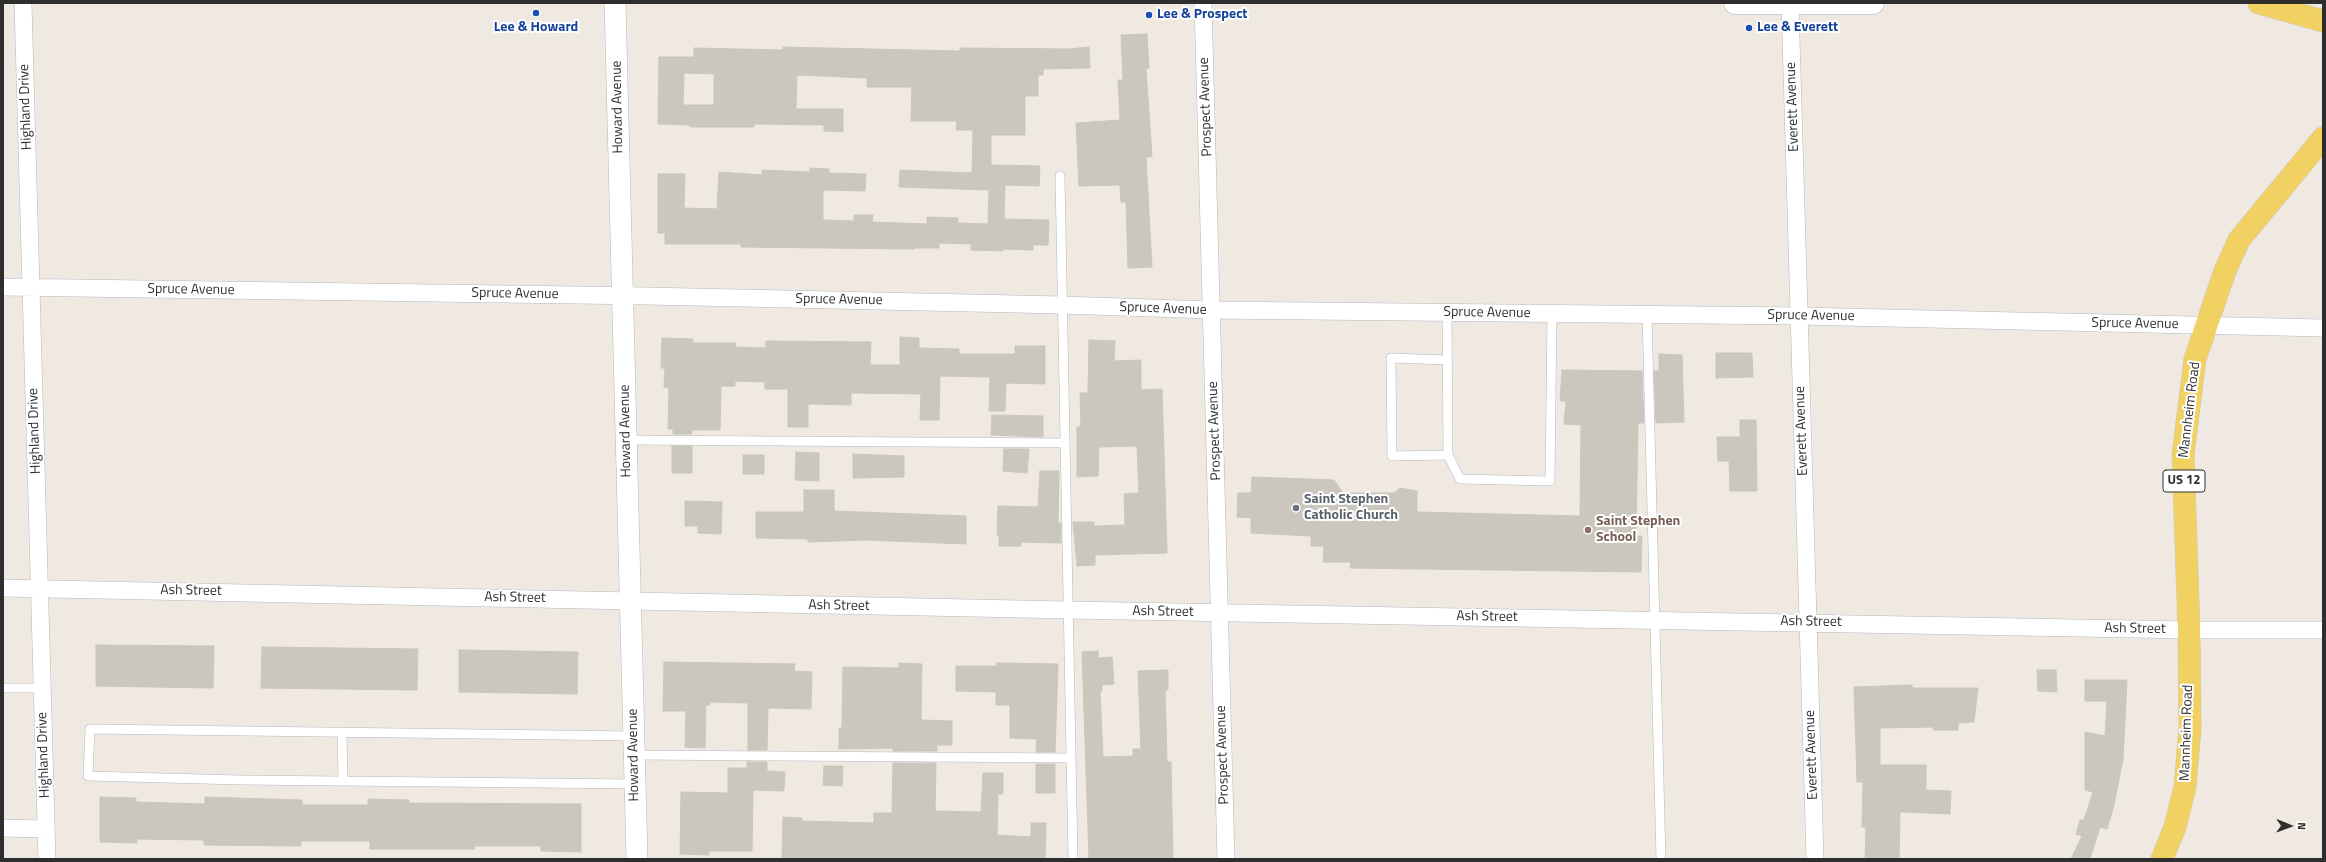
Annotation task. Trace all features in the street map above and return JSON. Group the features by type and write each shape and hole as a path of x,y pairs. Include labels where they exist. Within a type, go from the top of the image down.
{"main road":[{"path":"1735,3 1872,3"},
{"path":"2259,3 2323,21"},
{"name":"Mannheim Road","path":"2162,859 2175,827 2185,787 2190,728 2189,630 2183,455 2195,359 2225,271 2239,240 2323,138"}],"street":[{"name":"Highland Drive","path":"23,3 47,859"},
{"name":"Howard Avenue","path":"615,3 637,859"},
{"name":"Prospect Avenue","path":"1203,3 1226,859"},
{"name":"Everett Avenue","path":"1790,4 1815,859"},
{"name":"Spruce Avenue","path":"3,287 623,295 1062,304 1212,310 1799,316 2323,328"},
{"name":"Ash Street","path":"3,588 1220,613 1808,622 2189,630 2323,630"},
{"path":"3,828 46,828"}],"lane":[{"path":"1060,176 1073,859"},
{"path":"1447,313 1448,455 1460,479 1550,481 1552,314"},
{"path":"1647,315 1661,859"},
{"path":"1448,360 1391,358 1392,456 1448,455"},
{"path":"626,440 1065,443"},
{"path":"3,688 42,688"},
{"path":"635,784 343,781 88,776 90,728 342,732 634,746 1071,758"},
{"path":"342,732 343,781"}],"building":[{"path":"1147,34 1149,68 1146,69 1152,157 1146,157 1152,267 1128,268 1126,202 1121,202 1120,185 1079,186 1076,123 1120,120 1118,80 1123,80 1121,35"},
{"path":"783,47 960,51 960,48 1069,49 1089,47 1090,68 1043,69 1043,75 1038,75 1038,96 1025,96 1025,135 991,135 991,165 1040,166 1039,186 1005,185 1004,219 1049,220 1048,245 1033,245 1033,250 1003,249 1003,251 971,250 971,244 939,243 939,248 914,249 741,247 741,244 665,244 665,233 658,233 658,174 685,174 684,208 717,209 719,172 762,175 762,170 810,172 810,168 829,169 829,173 866,174 865,191 823,190 823,220 854,221 854,215 873,215 872,222 927,224 927,217 958,218 958,223 988,224 989,190 899,187 900,170 972,173 973,130 956,130 957,121 911,121 912,87 867,87 867,78 797,75 796,109 843,109 843,132 824,131 824,125 754,124 754,127 690,127 690,125 658,124 659,57 694,57 694,48 783,50","holes":["684,73 714,74 714,105 683,105"]},
{"path":"900,337 919,338 919,348 959,349 959,354 1015,354 1015,346 1045,346 1045,384 1006,383 1005,411 989,411 990,377 940,376 939,420 920,420 921,394 851,393 851,405 808,404 808,427 788,427 788,389 765,389 765,382 735,381 735,386 721,386 720,430 692,430 692,434 673,434 673,429 668,429 669,388 664,387 665,368 661,368 662,338 693,339 693,343 736,343 735,347 766,348 766,341 871,342 870,365 900,365"},
{"path":"1089,340 1115,341 1114,361 1141,360 1141,390 1162,389 1167,553 1095,555 1095,565 1077,566 1073,522 1094,522 1094,526 1125,525 1124,494 1139,493 1137,446 1099,447 1098,476 1077,477 1077,427 1081,427 1080,393 1088,393"},
{"path":"1716,353 1752,353 1753,377 1716,378"},
{"path":"1659,354 1682,355 1684,422 1656,423 1654,371 1659,371"},
{"path":"1562,370 1642,371 1644,423 1638,423 1636,536 1642,536 1641,572 1350,568 1351,562 1323,562 1324,546 1311,546 1311,536 1251,533 1251,518 1237,517 1238,493 1251,493 1252,477 1334,480 1343,493 1394,493 1400,488 1417,491 1417,512 1580,516 1581,425 1564,424 1566,401 1560,401"},
{"path":"992,415 1043,416 1043,437 991,435"},
{"path":"1740,420 1756,420 1757,491 1730,491 1729,461 1718,461 1717,437 1740,437"},
{"path":"672,446 692,446 692,473 672,473"},
{"path":"1004,449 1029,449 1027,473 1003,471"},
{"path":"796,452 819,453 819,481 795,480"},
{"path":"853,454 904,456 904,477 853,478"},
{"path":"743,455 764,455 764,474 743,474"},
{"path":"1040,471 1059,471 1058,523 1061,523 1061,543 1021,542 1021,546 999,546 999,535 997,535 998,506 1038,507"},
{"path":"804,490 834,490 834,511 966,516 966,544 867,540 808,542 808,539 756,538 756,512 804,512"},
{"path":"685,501 722,502 721,534 698,533 698,526 685,526"},
{"path":"96,645 214,646 213,688 96,686"},
{"path":"262,647 418,649 417,690 261,688"},
{"path":"459,650 578,652 577,694 459,692"},
{"path":"1098,651 1098,658 1112,657 1114,684 1102,685 1102,691 1100,691 1103,757 1133,756 1133,749 1141,749 1138,671 1168,670 1168,690 1165,690 1167,762 1171,762 1173,859 1089,859 1082,652"},
{"path":"664,662 795,664 794,671 812,672 811,709 768,708 767,750 748,750 748,703 710,702 710,705 706,705 705,748 685,747 686,711 663,711"},
{"path":"899,663 922,664 921,720 952,721 952,745 937,745 937,751 893,751 893,748 839,749 839,728 842,728 843,667 899,668"},
{"path":"997,663 1058,664 1055,752 1036,752 1037,739 1010,738 1010,705 996,705 996,692 956,691 956,666 997,666"},
{"path":"2037,670 2056,670 2057,692 2038,691"},
{"path":"2085,680 2127,680 2123,759 2113,809 2107,829 2100,827 2090,859 2071,859 2082,836 2076,834 2080,820 2084,820 2093,792 2085,790 2085,732 2105,736 2107,701 2085,701"},
{"path":"1912,685 1912,688 1978,688 1974,722 1958,723 1958,730 1933,730 1933,727 1880,728 1880,765 1926,765 1926,790 1951,791 1950,814 1900,812 1899,859 1865,859 1866,827 1862,827 1863,782 1857,782 1854,687"},
{"path":"747,762 767,762 767,771 785,772 784,791 753,790 752,851 709,851 709,855 680,854 681,792 728,793 728,768 747,768"},
{"path":"893,763 936,763 935,811 981,812 983,773 1003,773 1003,794 998,794 997,835 1031,837 1031,823 1046,823 1045,859 782,859 783,817 802,818 802,821 874,823 874,813 892,813"},
{"path":"1036,764 1055,764 1055,793 1036,793"},
{"path":"824,766 843,766 842,786 823,785"},
{"path":"100,797 136,798 136,802 205,804 205,797 302,800 302,805 368,805 368,799 409,800 409,803 581,804 581,852 541,851 541,846 474,846 475,849 370,849 370,841 301,841 301,846 204,845 204,840 137,839 137,843 100,842"}],"place":[{"name":"Lee & Howard","path":"536,13"},
{"name":"Lee & Prospect","path":"1149,15"},
{"name":"Lee & Everett","path":"1749,28"},
{"name":"Saint Stephen Catholic Church","path":"1296,508"},
{"name":"Saint Stephen School","path":"1588,530"}]}
